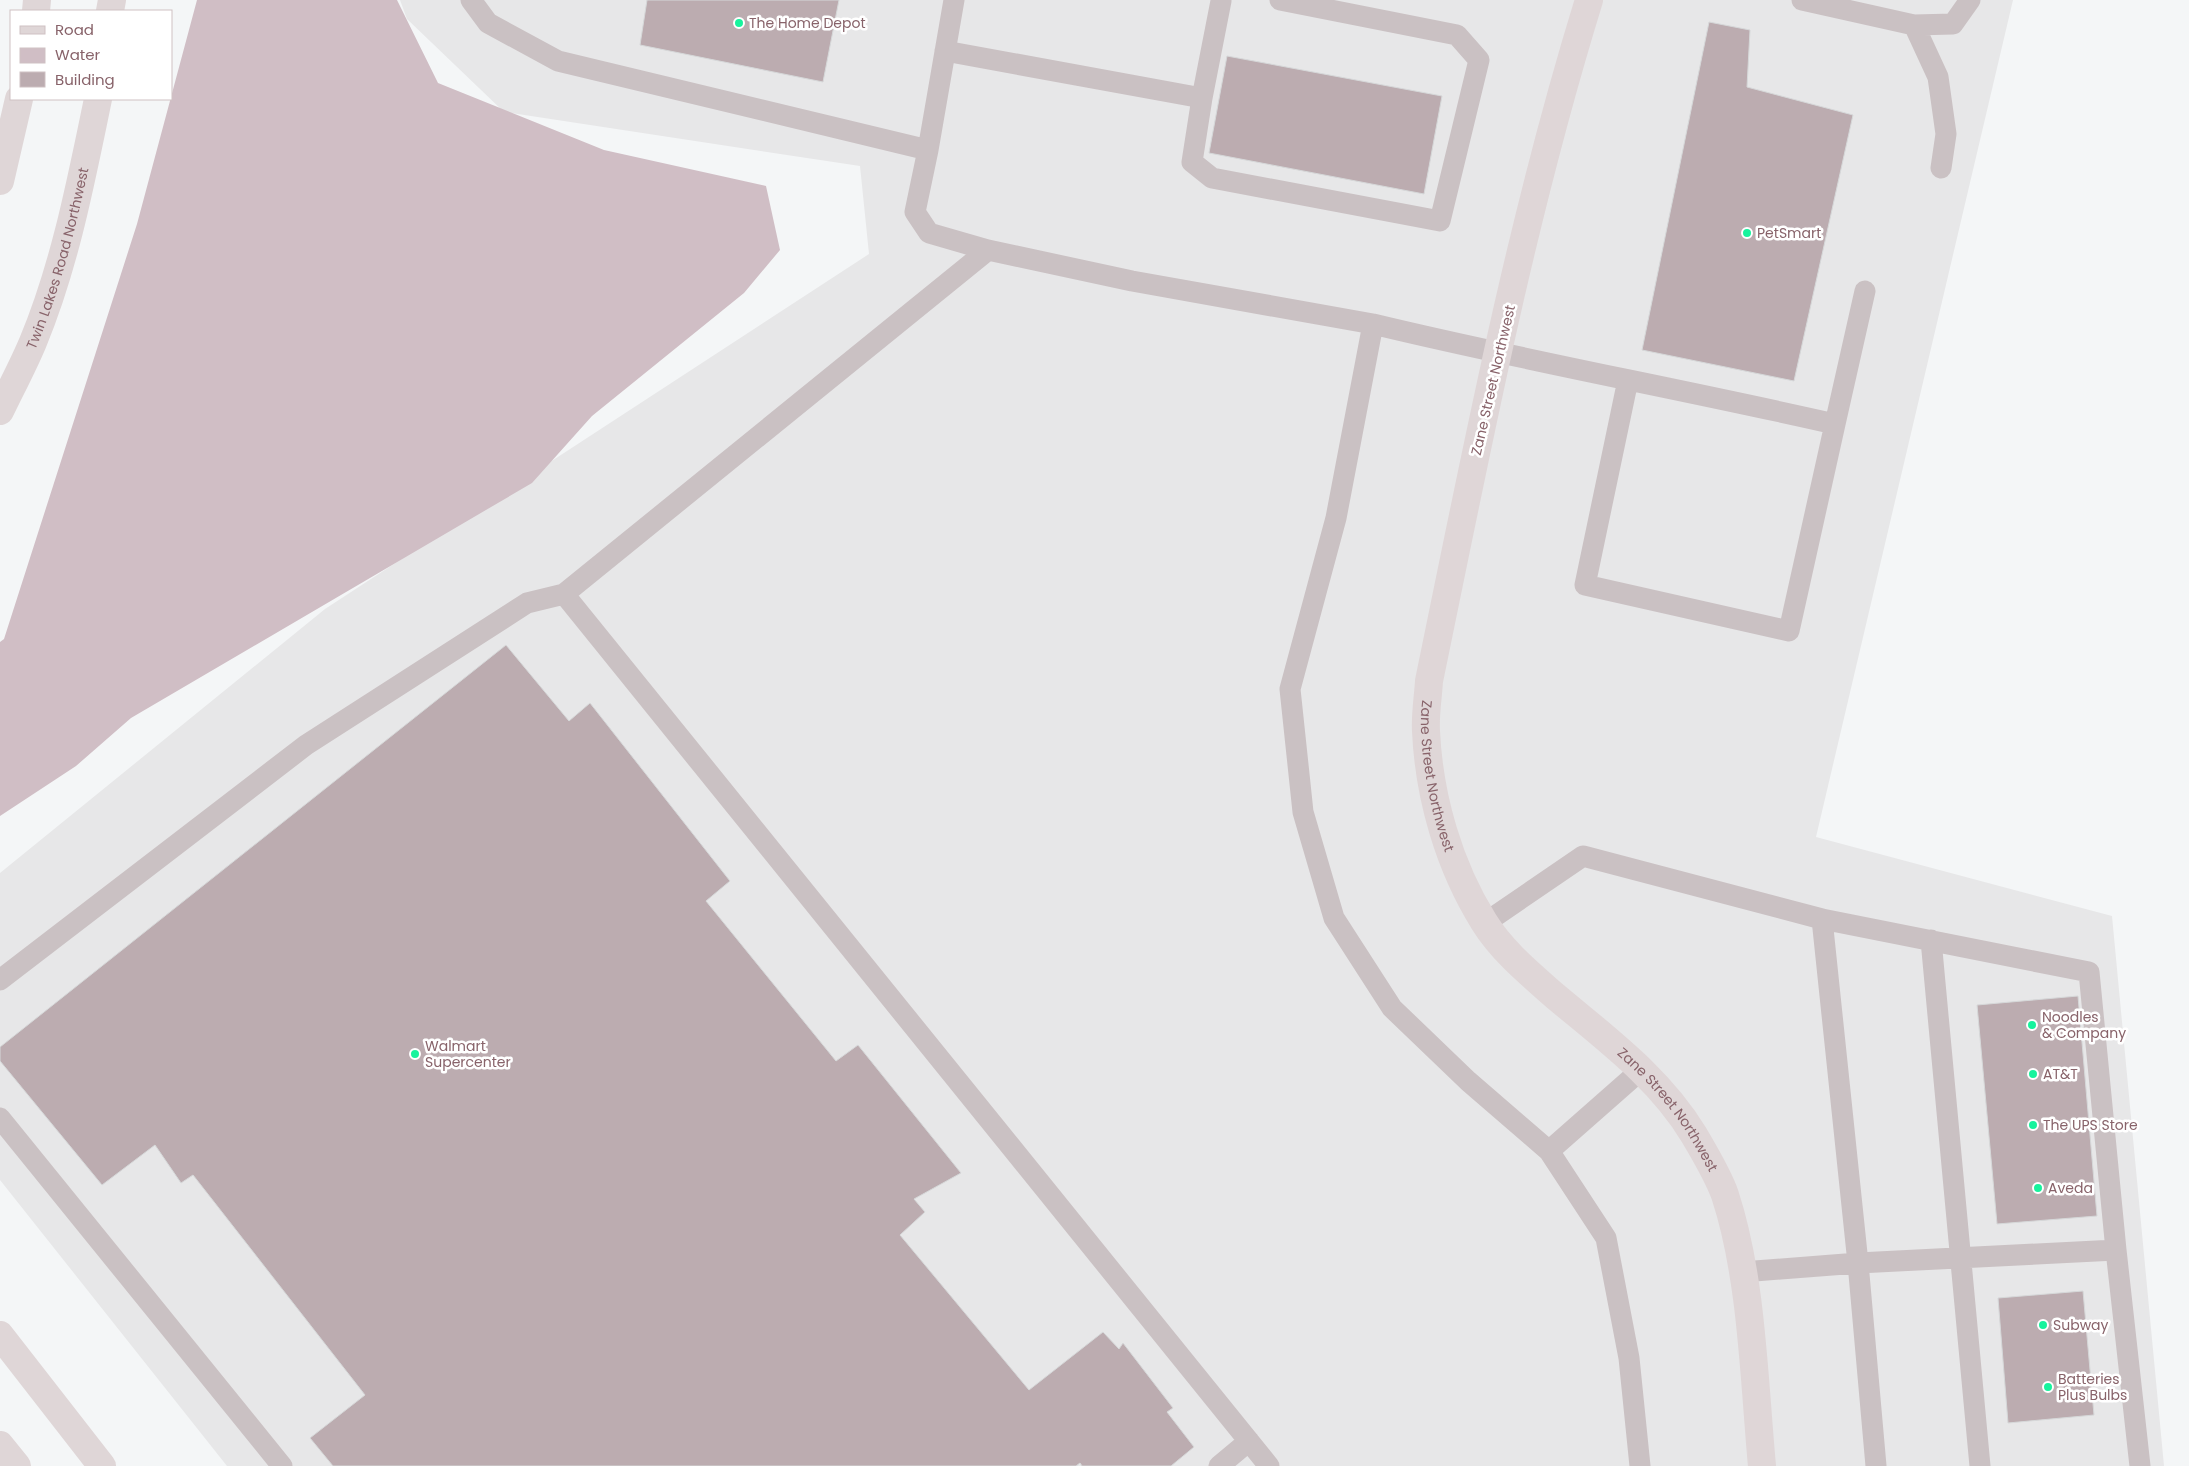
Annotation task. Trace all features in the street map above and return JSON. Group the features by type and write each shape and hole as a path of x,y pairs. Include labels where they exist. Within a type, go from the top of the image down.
{"street":[{"name":"Zane Street Northwest","path":"1589,0 1559,96 1498,354 1429,681 1426,730 1432,785 1443,832 1462,880 1485,923 1516,961 1641,1070 1669,1100 1693,1133 1710,1163 1724,1194 1738,1243 1750,1329 1762,1466"},
{"path":"0,181 19,100"},
{"name":"Twin Lakes Road Northwest","path":"0,412 33,341 61,259 81,183 98,100"},
{"path":"0,1335 102,1466"},
{"path":"0,1444 17,1466"}],"lane":[{"path":"471,0 488,23 558,61 928,150"},
{"path":"954,0 928,150 915,212 929,233 988,250 1132,281 1373,324 1498,354 1835,424"},
{"path":"1220,0 1192,162 1212,178 1440,221 1479,60 1457,35 1280,0"},
{"path":"1802,0 1914,25 1953,24 1970,0"},
{"path":"1914,25 1938,77 1946,134 1941,168"},
{"path":"945,51 1202,98"},
{"path":"0,980 306,745 527,603 564,594 988,250"},
{"path":"1628,380 1585,584 1789,631 1865,292"},
{"path":"1373,324 1336,518 1290,689 1303,812 1334,918 1392,1008 1468,1081 1549,1150 1606,1238 1629,1358 1640,1466"},
{"path":"564,594 1269,1466"},
{"path":"1485,923 1583,856 1822,919 2089,972 2116,1250 2140,1466"},
{"path":"1822,919 1858,1263 1876,1466"},
{"path":"1931,940 1980,1466"},
{"path":"1549,1150 1641,1070"},
{"path":"0,1118 282,1466"},
{"path":"1742,1272 1858,1263 2116,1250"},
{"path":"1218,1466 1249,1441"}],"shaded area":[{"path":"400,0 2013,0 1816,837 2112,916 2164,1466 227,1466 0,1180 0,873 325,609 869,254 860,166 504,112 407,19"}],"water":[{"path":"197,0 397,0 438,83 604,150 766,186 780,250 744,293 592,416 532,483 131,718 76,766 0,816 0,642 4,639 137,224 170,100 172,100 172,93"}],"building":[{"name":"The Home Depot","path":"647,0 839,0 823,82 640,45"},
{"name":"PetSmart","path":"1709,22 1750,30 1747,87 1853,115 1794,381 1642,350"},
{"path":"1227,56 1442,96 1424,194 1209,153"},
{"name":"Walmart Supercenter","path":"506,645 569,721 590,703 730,881 706,901 836,1061 858,1045 961,1173 914,1199 925,1212 900,1235 1029,1390 1103,1332 1119,1349 1123,1343 1173,1408 1167,1412 1194,1447 1171,1466 1082,1466 1080,1463 1076,1466 333,1466 310,1438 365,1395 193,1175 181,1183 155,1145 102,1185 0,1061 0,1047"},
{"path":"2078,996 2097,1216 1997,1224 1977,1005"},
{"path":"2083,1291 2094,1415 2008,1423 1998,1298"}],"place":[{"name":"The Home Depot","path":"739,23"},
{"name":"PetSmart","path":"1747,233"},
{"name":"Noodles & Company","path":"2032,1025"},
{"name":"Walmart Supercenter","path":"415,1054"},
{"name":"AT&T","path":"2033,1074"},
{"name":"The UPS Store","path":"2033,1125"},
{"name":"Aveda","path":"2038,1188"},
{"name":"Subway","path":"2043,1325"},
{"name":"Batteries Plus Bulbs","path":"2048,1387"}]}
